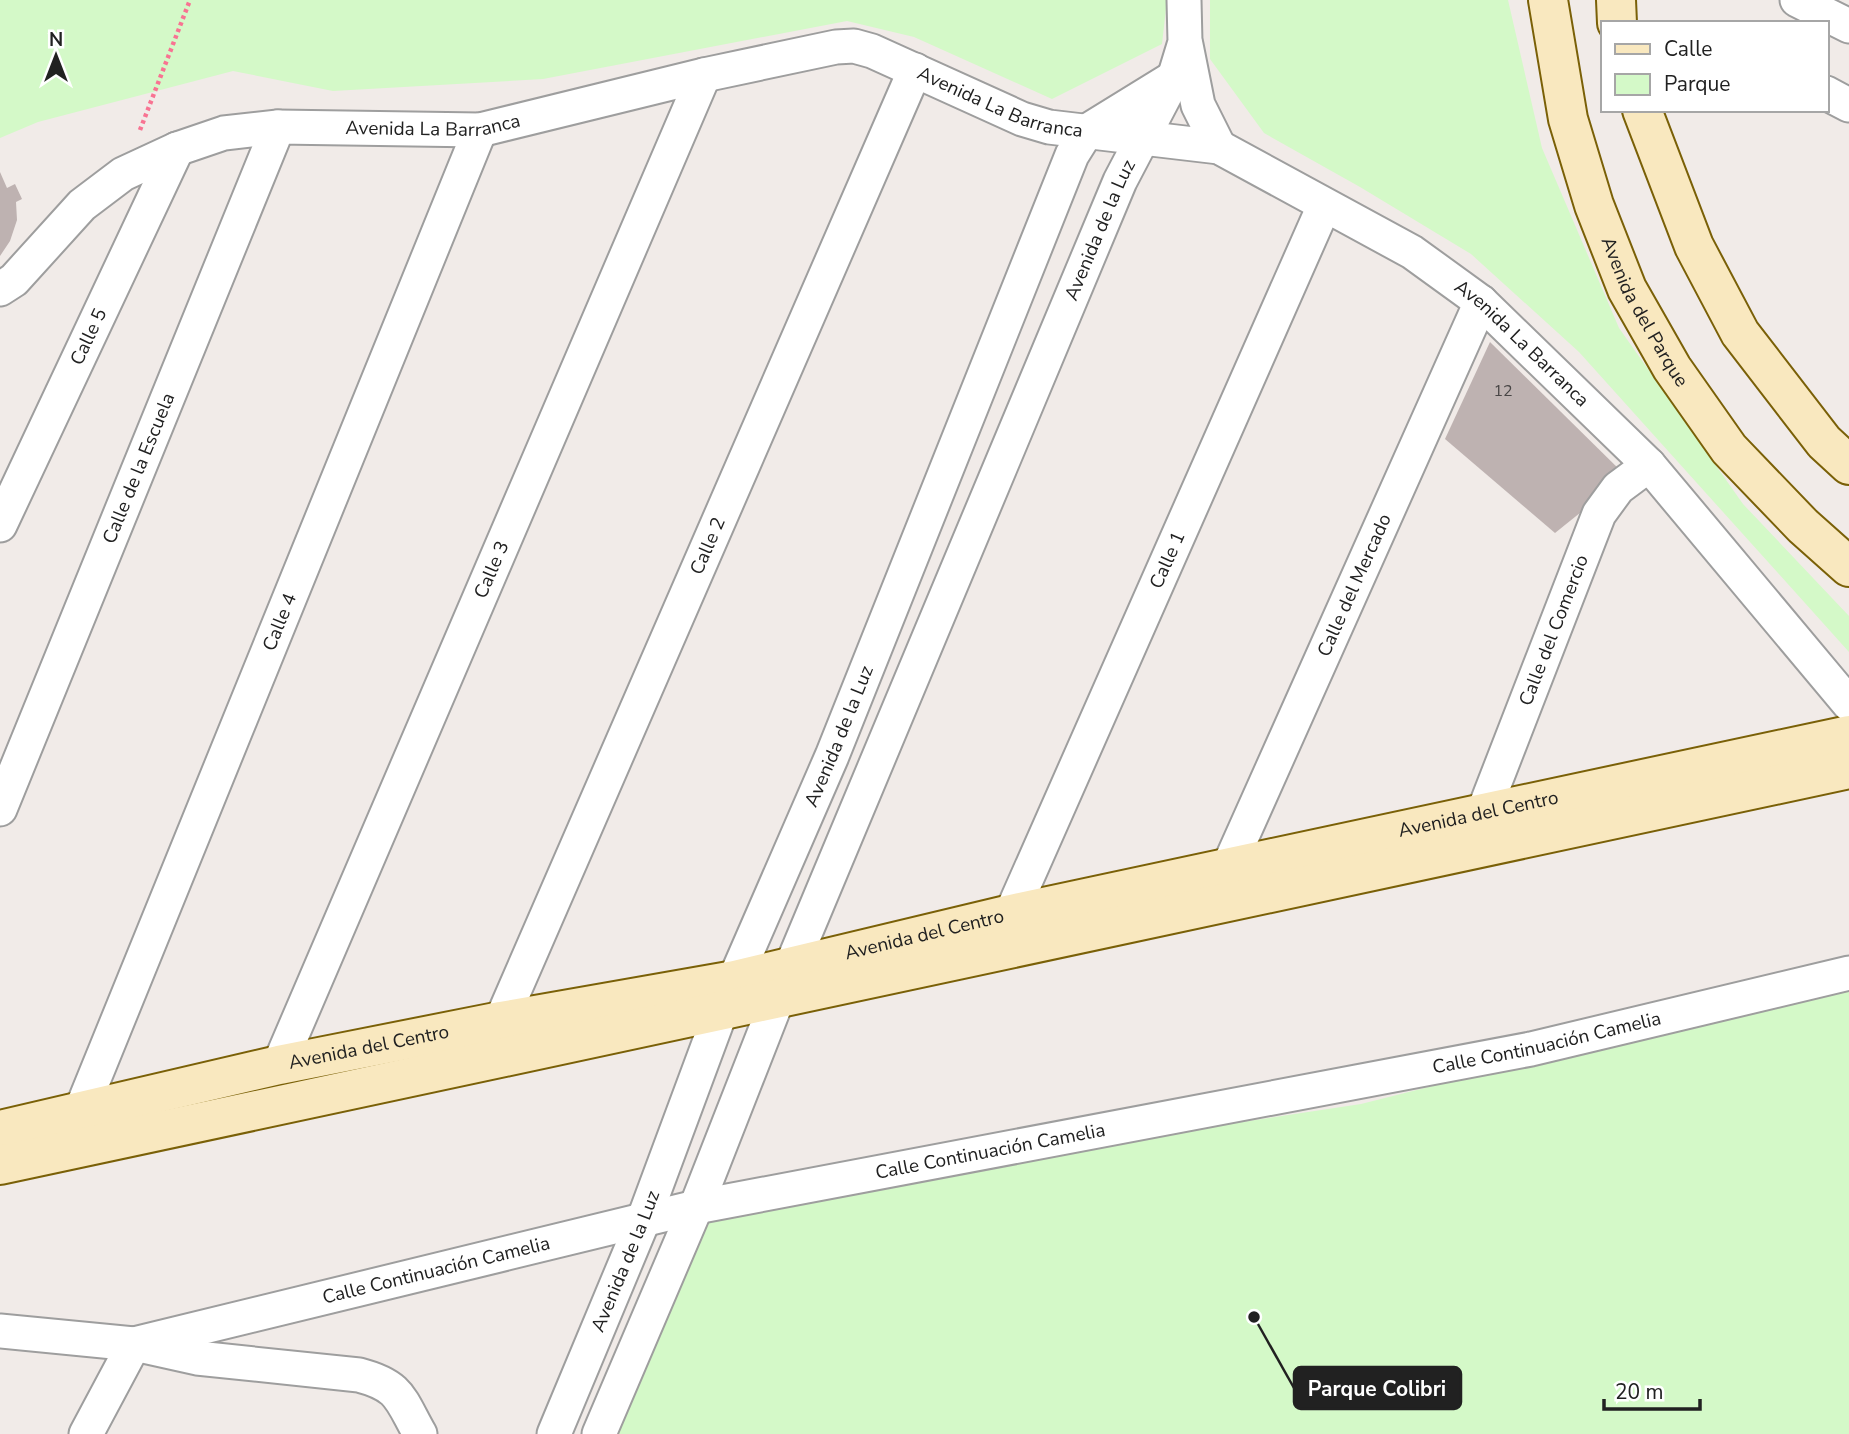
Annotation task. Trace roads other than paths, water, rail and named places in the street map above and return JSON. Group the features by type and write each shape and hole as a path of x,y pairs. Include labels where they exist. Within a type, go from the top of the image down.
{"street":[{"name":"Avenida de la Luz","path":"599,1434 696,1207 784,983 1120,181 1174,78 1185,42 1184,0"},
{"name":"Avenida del Parque","path":"1548,0 1568,119 1594,205 1627,289 1672,368 1729,449 1803,526 1849,566"},
{"path":"1616,0 1618,21"},
{"path":"1797,0 1849,26"},
{"path":"1185,42 1198,105 1219,147"},
{"name":"Avenida La Barranca","path":"0,289 14,280 82,205 123,174 177,149 224,133 278,127 480,131 704,75 835,47 854,46 915,70 1022,119 1049,127 1219,147 1412,252 1481,302 1649,465 1849,704"},
{"name":"Calle 2","path":"501,1021 915,70"},
{"name":"Calle 3","path":"279,1065 704,75"},
{"name":"Avenida de la Luz","path":"554,1434 643,1220 728,995 832,756 1072,155 1087,131 1174,78"},
{"path":"1828,94 1849,105"},
{"path":"1643,112 1694,246 1740,333 1824,442 1849,465"},
{"name":"Calle de la Escuela","path":"0,810 278,127"},
{"name":"Calle 4","path":"80,1113 480,131"},
{"name":"Calle 5","path":"0,525 177,149"},
{"name":"Calle 1","path":"1011,914 1324,206"},
{"name":"Calle del Mercado","path":"1227,870 1481,302"},
{"name":"Calle del Comercio","path":"1483,813 1599,514 1618,488 1649,465"},
{"name":"Avenida del Centro","path":"784,983 1011,914 1849,735"},
{"name":"Avenida del Centro","path":"0,1165 784,983 1849,769"},
{"name":"Calle Continuación Camelia","path":"134,1344 696,1207 1531,1049 1849,973"},
{"name":"Avenida del Centro","path":"0,1130 279,1065 501,1021 728,995"},
{"name":"Calle Continuación Camelia","path":"0,1331 134,1344 197,1358 359,1375 379,1381 394,1390 420,1434"},
{"path":"86,1434 134,1344"}],"place":[{"name":"Parque Colibri","path":"1254,1317"}]}
